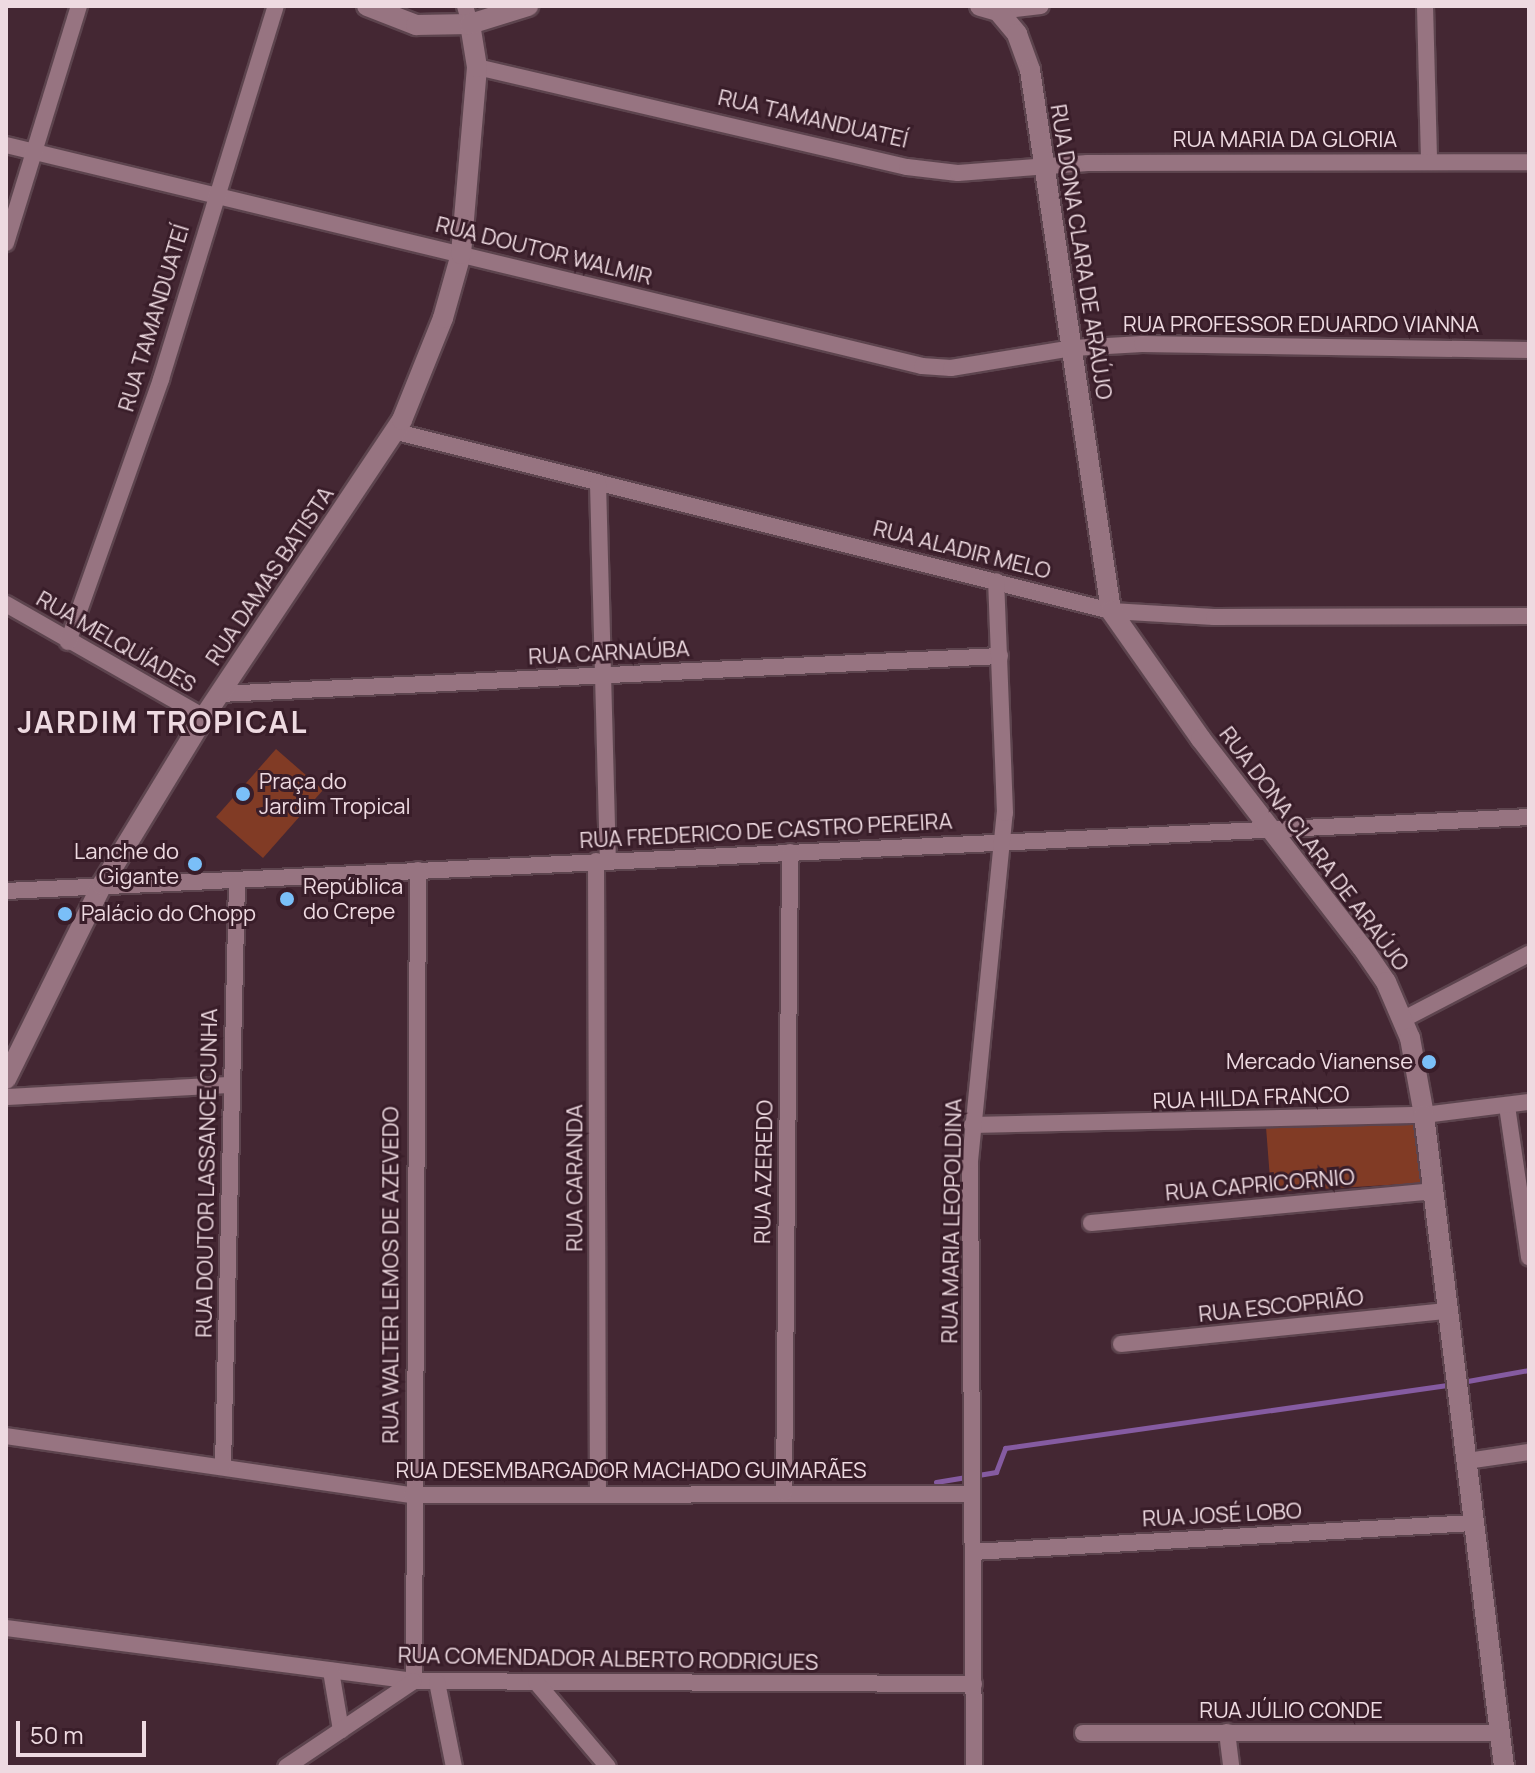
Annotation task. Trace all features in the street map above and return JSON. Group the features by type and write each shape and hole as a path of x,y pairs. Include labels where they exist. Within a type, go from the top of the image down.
{"main road":[{"path":"367,6 416,25 528,6"},
{"name":"RUA DONA CLARA DE ARAÚJO","path":"989,9 1017,34 1030,70 1111,611 1362,947 1404,1019 1424,1115 1504,1767"},
{"path":"468,15 477,67"},
{"name":"RUA DAMAS BATISTA","path":"6,1079 102,885 204,717 397,432 443,318 461,254 477,67"}],"street":[{"path":"6,243 79,6"},
{"name":"RUA TAMANDUATEÍ","path":"68,642 113,525 276,6"},
{"path":"989,9 1041,6"},
{"path":"1425,6 1429,161"},
{"name":"RUA TAMANDUATEÍ","path":"477,67 907,167 988,172 1042,165"},
{"name":"RUA DOUTOR WALMIR","path":"6,145 217,193 922,366 970,366 1073,348"},
{"name":"RUA MARIA DA GLORIA","path":"1042,165 1529,162"},
{"name":"RUA PROFESSOR EDUARDO VIANNA","path":"1073,348 1142,344 1529,350"},
{"name":"RUA ALADIR MELO","path":"397,432 1111,611 1214,617 1529,616"},
{"name":"RUA CARANDA","path":"598,483 603,675 598,1494"},
{"name":"RUA MARIA LEOPOLDINA","path":"974,1767 972,1125 1003,842 996,581"},
{"name":"RUA MELQUÍADES","path":"6,604 204,717"},
{"name":"RUA CARNAÚBA","path":"220,694 1000,656"},
{"name":"RUA FREDERICO DE CASTRO PEREIRA","path":"6,891 1529,817"},
{"name":"RUA AZEREDO","path":"784,1493 790,852"},
{"name":"RUA WALTER LEMOS DE AZEVEDO","path":"414,1681 412,1495 418,870"},
{"name":"RUA DOUTOR LASSANCE CUNHA","path":"223,1467 237,880"},
{"path":"1404,1019 1529,954"},
{"path":"6,1097 230,1085"},
{"name":"RUA HILDA FRANCO","path":"972,1125 1424,1115 1529,1102"},
{"path":"1507,1106 1529,1257"},
{"name":"RUA CAPRICORNIO","path":"1091,1223 1433,1191"},
{"name":"RUA ESCOPRIÃO","path":"1121,1344 1446,1311"},
{"name":"RUA DESEMBARGADOR MACHADO GUIMARÃES","path":"6,1436 412,1495 972,1491"},
{"path":"1467,1461 1529,1452"},
{"name":"RUA JOSÉ LOBO","path":"973,1552 1473,1523"},
{"name":"RUA COMENDADOR ALBERTO RODRIGUES","path":"6,1628 414,1681 974,1684"},
{"path":"331,1671 341,1730"},
{"path":"286,1767 414,1681"},
{"path":"437,1682 454,1767"},
{"path":"536,1682 608,1767"},
{"path":"1227,1732 1231,1767"},
{"name":"RUA JÚLIO CONDE","path":"1083,1733 1499,1733"}],"shaded area":[{"path":"276,749 323,790 263,858 216,817"},
{"path":"1413,1124 1425,1151 1421,1183 1271,1192 1266,1127"}],"waterway":[{"path":"1462,1382 1529,1370"},
{"path":"936,1482 996,1472 1005,1448 1452,1384"}],"place":[{"name":"Praça do Jardim Tropical","path":"243,794"},
{"name":"Lanche do Gigante","path":"195,864"},
{"name":"República do Crepe","path":"287,899"},
{"name":"Palácio do Chopp","path":"65,914"},
{"name":"Mercado Vianense","path":"1429,1062"}],"district":[{"name":"JARDIM TROPICAL","path":"163,722"}]}
